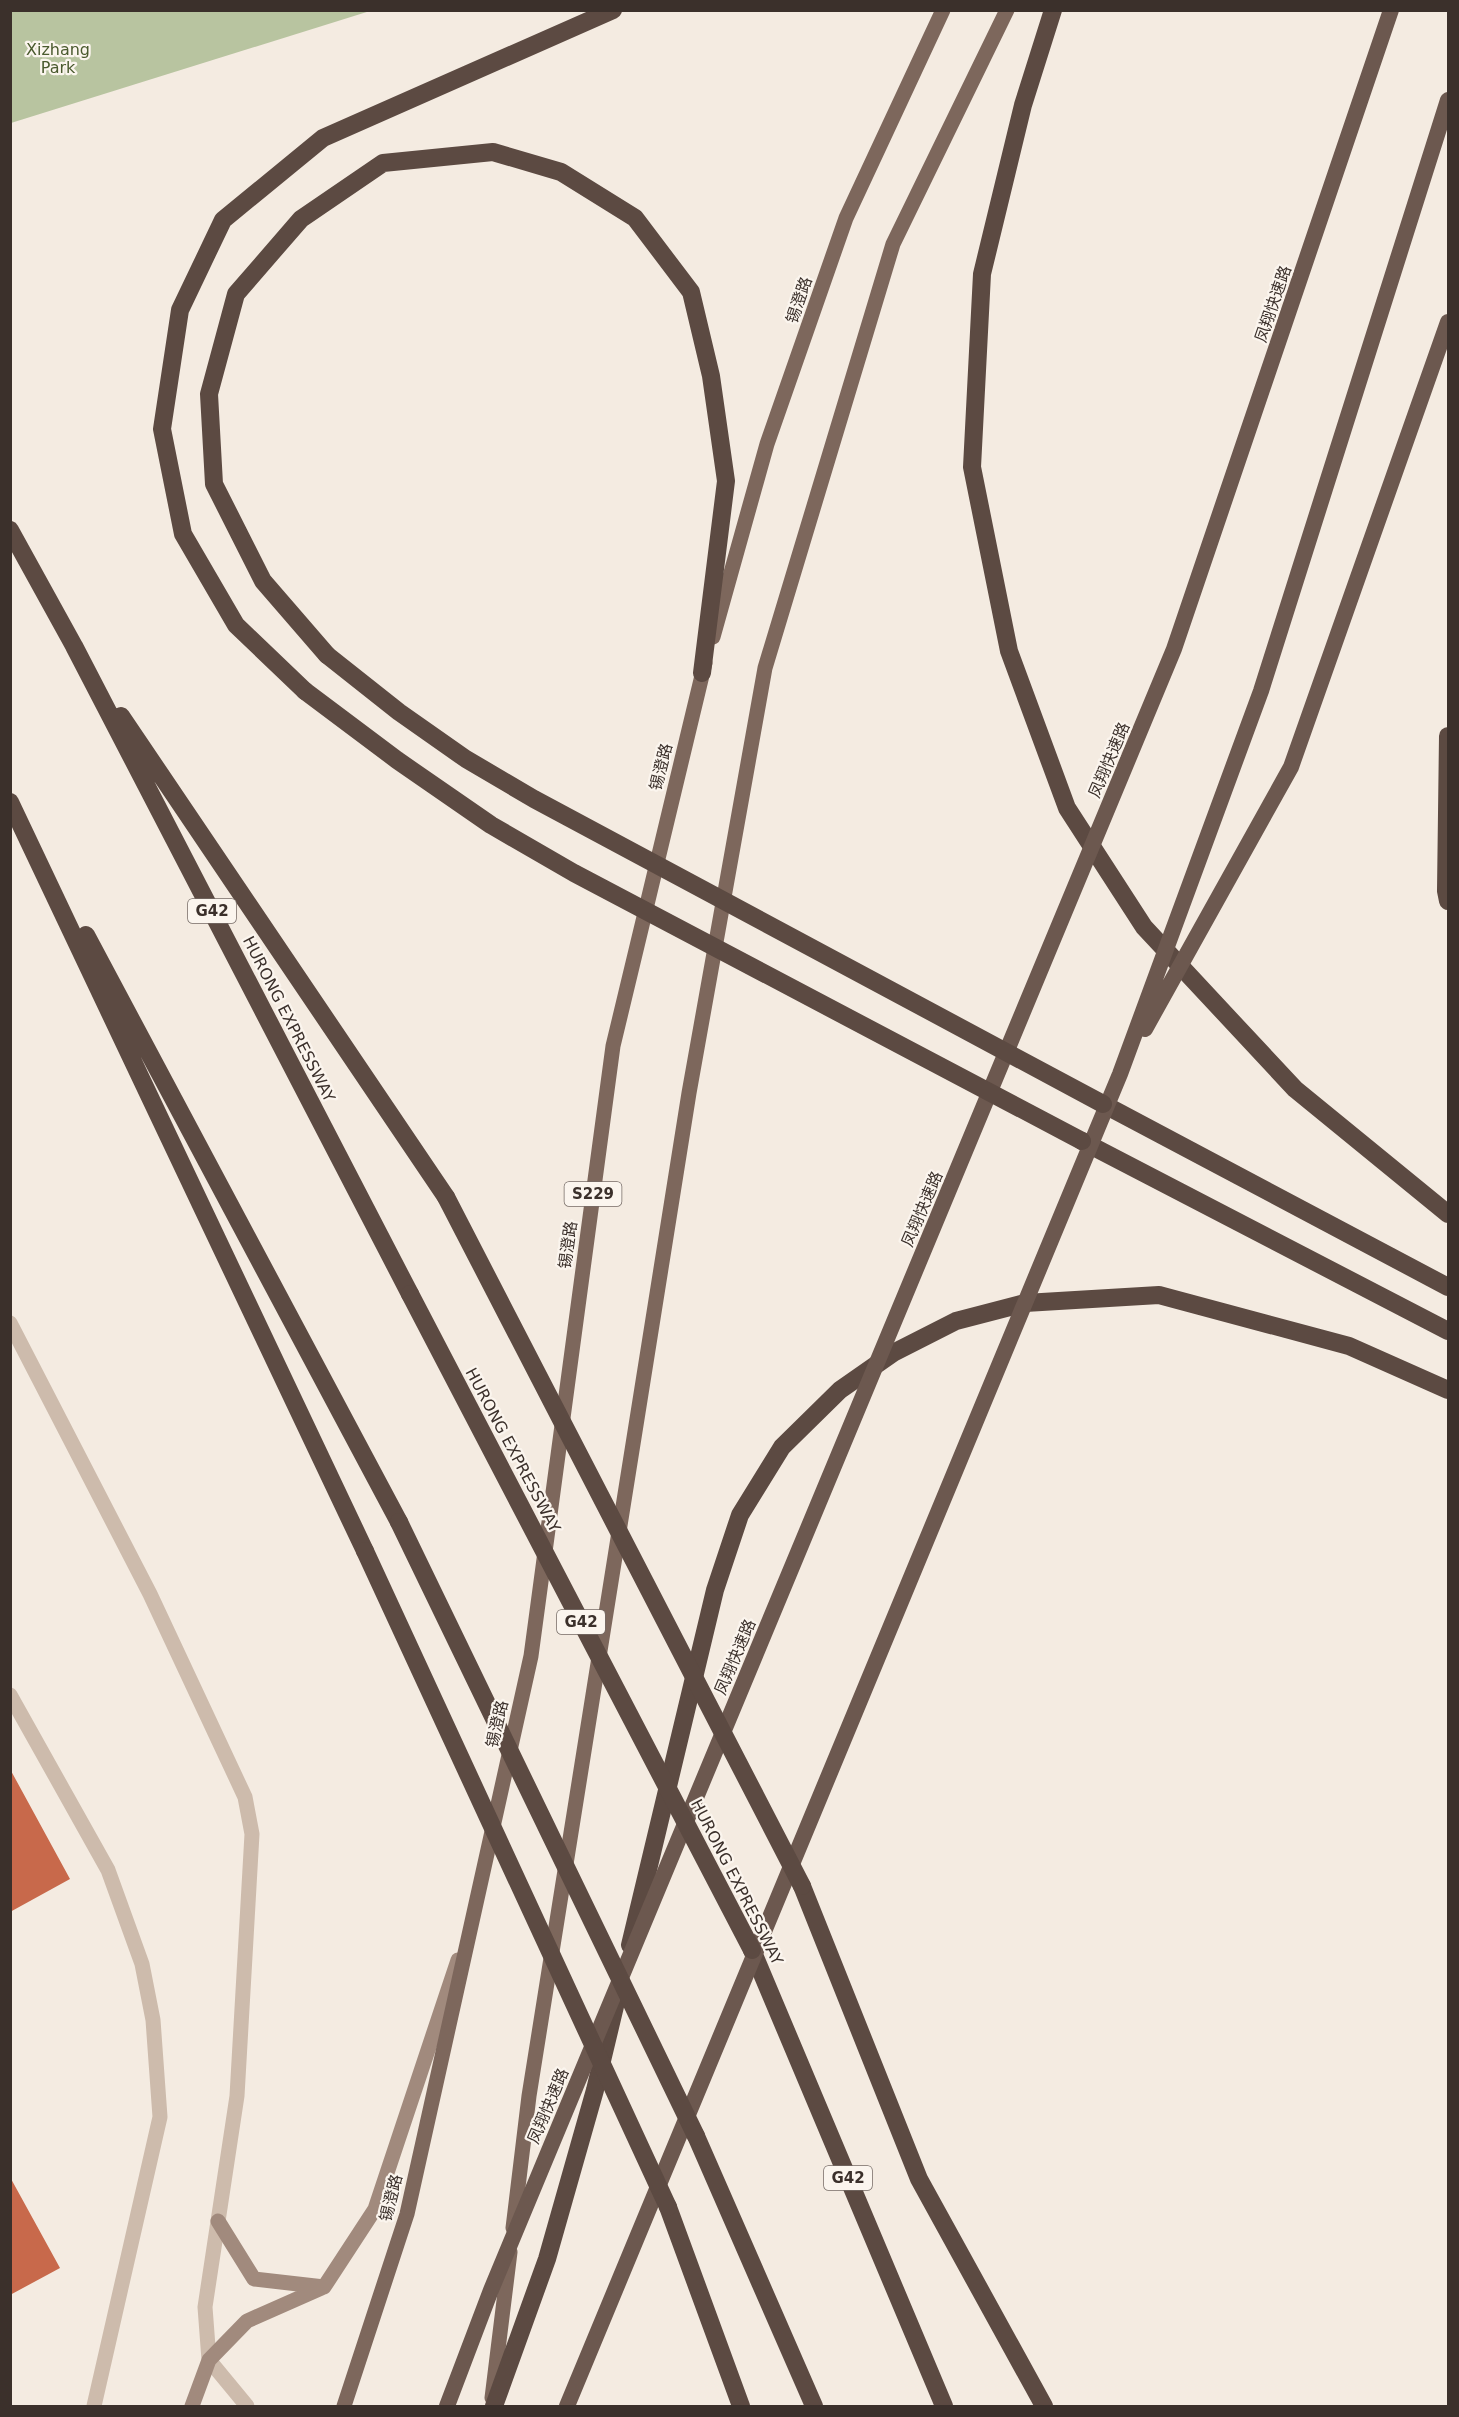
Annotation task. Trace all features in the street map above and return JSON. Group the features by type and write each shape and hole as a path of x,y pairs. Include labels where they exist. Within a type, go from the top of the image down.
{"highway":[{"path":"613,10 323,138 223,220 180,310 162,429 183,534 236,625 305,691 397,760 491,825 574,873 1082,1141 1449,1331"},
{"path":"1053,10 1023,105 982,274 972,467 1009,651 1067,808 1144,927 1295,1089 1449,1214"},
{"name":"凤翔快速路","path":"447,2406 496,2278 1174,649 1391,10"},
{"path":"567,2406 1120,1074 1261,691 1449,100"},
{"path":"702,673 726,481 711,376 691,292 635,218 561,172 493,152 383,163 300,219 236,294 209,394 214,484 263,581 327,655 399,712 466,759 514,788 1449,1287"},
{"path":"1120,1074 1291,767 1449,322"},
{"name":"HURONG EXPRESSWAY","path":"10,530 74,646 752,1950 944,2406"},
{"path":"74,646 446,1197 802,1886 919,2179 1044,2406"},
{"path":"1449,736 1446,891 1449,901"},
{"path":"10,793 399,1522 696,2136 814,2406"},
{"path":"10,802 365,1551 668,2207 741,2406"},
{"path":"492,2406 547,2259 595,2090 715,1590 741,1515 782,1447 840,1390 893,1353 956,1321 1025,1303 1159,1295 1349,1346 1449,1390"}],"main road":[{"name":"锡澄路","path":"344,2406 407,2214 531,1656 613,1046 702,673 767,444 846,218 943,10"},
{"path":"492,2406 531,2084 689,1093 765,668 894,244 1007,10"},
{"path":"192,2406 209,2360 247,2321 324,2287 375,2209 474,1912"},
{"path":"218,2221 254,2279 324,2287"}],"street":[{"path":"10,1323 150,1594 245,1797 252,1834 237,2096 205,2307 209,2360 248,2406"},
{"path":"10,1695 108,1870 142,1964 153,2020 160,2117 94,2406"}],"green space":[{"name":"Xizhang Park","path":"11,10 370,10 370,11 11,123"}],"building":[{"path":"10,1769 70,1879 10,1912"},
{"path":"10,2177 60,2268 10,2295"}]}
